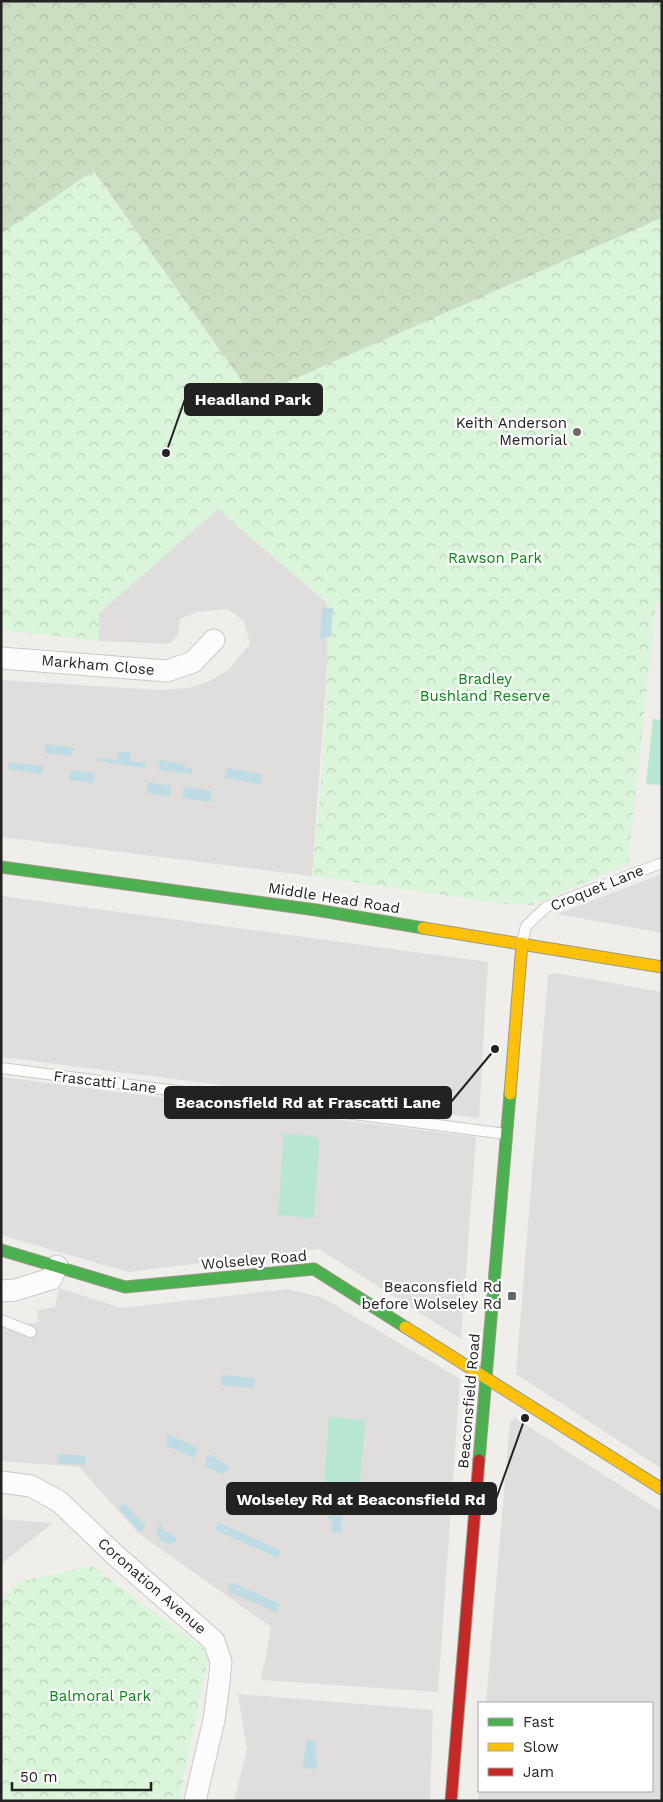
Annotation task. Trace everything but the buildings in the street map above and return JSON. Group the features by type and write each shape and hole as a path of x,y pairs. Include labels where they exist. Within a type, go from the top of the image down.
{"street":[{"name":"Markham Close","path":"1,658 167,670 193,662 214,640"},
{"name":"Middle Head Road","path":"1,867 316,910 662,967"},
{"name":"Beaconsfield Road","path":"451,1801 522,943"},
{"name":"Wolseley Road","path":"1,1250 125,1287 314,1269 662,1489"},
{"path":"1,1291 15,1290 52,1279 56,1266"},
{"name":"Coronation Avenue","path":"1,1482 31,1486 60,1502 115,1555 214,1640 220,1662 219,1682 214,1720 195,1801"}],"lane":[{"name":"Croquet Lane","path":"522,943 526,926 546,907 662,863"},
{"name":"Frascatti Lane","path":"1,1068 506,1134"},
{"path":"1,1320 31,1332"}],"shaded area":[{"path":"217,509 327,603 328,653 312,876 1,837 1,680 159,690 188,688 208,682 228,670 250,644 244,621 228,609 197,612 180,619 178,635 169,644 99,641 99,613"},
{"path":"662,874 662,933 557,914"},
{"path":"1,896 488,962 479,1118 1,1057"},
{"path":"556,973 662,992 662,1469 516,1374 548,975"},
{"path":"1,1077 476,1137 461,1339 319,1249 128,1272 1,1235"},
{"path":"59,1288 121,1308 288,1289 323,1298 460,1379 438,1692 261,1680 271,1627 138,1533 79,1467 1,1461 1,1327 39,1322 37,1310 55,1307"},
{"path":"515,1418 662,1512 662,1801 478,1801 478,1792 653,1792 653,1702 486,1702 510,1422"},
{"path":"1,1519 53,1523 1,1564"},
{"path":"238,1694 433,1710 430,1801 234,1801 247,1749"}],"green space":[{"path":"1,1 662,1 662,218 253,398 94,171 1,234"},
{"name":"Rawson Park","path":"93,171 253,397 662,218 662,603 656,603 628,864 532,905 505,904 312,876 324,740 327,603 218,509 99,613 99,641 1,630 1,234"},
{"path":"653,719 662,720 662,785 646,784"},
{"path":"284,1134 315,1136 319,1142 314,1218 278,1215"},
{"path":"329,1417 365,1420 359,1497 323,1495"},
{"name":"Balmoral Park","path":"92,1566 209,1653 179,1801 1,1801 1,1601 19,1582"}],"water":[{"path":"322,607 333,608 331,637 326,636 325,639 320,639"},
{"path":"46,744 74,748 72,756 45,753"},
{"path":"119,751 131,753 130,761 146,763 145,768 98,761 99,758 117,760"},
{"path":"160,760 184,764 184,767 192,768 192,774 159,770"},
{"path":"9,762 43,766 42,774 8,769"},
{"path":"226,768 262,774 260,784 225,778"},
{"path":"70,770 94,773 93,783 69,780"},
{"path":"148,782 171,786 170,796 147,793"},
{"path":"184,787 212,791 210,802 182,798"},
{"path":"222,1375 255,1378 254,1388 221,1385"},
{"path":"167,1434 198,1448 194,1458 167,1446"},
{"path":"58,1454 86,1456 85,1465 57,1463"},
{"path":"207,1455 212,1455 227,1465 229,1467 227,1472 221,1474 205,1466"},
{"path":"367,1483 392,1485 391,1498 366,1496"},
{"path":"124,1503 145,1525 143,1530 139,1531 118,1508"},
{"path":"329,1507 343,1508 341,1533 331,1532 332,1519 328,1519"},
{"path":"218,1522 281,1551 278,1558 215,1530"},
{"path":"160,1523 164,1531 176,1537 176,1542 169,1544 160,1540 157,1531"},
{"path":"231,1582 280,1604 276,1612 227,1591"},
{"path":"306,1740 315,1741 317,1769 303,1768"}],"traffic: fast":[{"path":"1,867 316,910 423,928"},
{"path":"479,1460 510,1094"},
{"path":"1,1250 125,1287 314,1269 405,1327"}],"traffic: slow":[{"path":"423,928 662,967"},
{"path":"510,1094 522,943"},
{"path":"405,1327 662,1489"}],"traffic: jam":[{"path":"451,1801 479,1460"}],"place":[{"name":"Keith Anderson Memorial","path":"577,432"},
{"name":"Headland Park","path":"166,453"},
{"name":"Beaconsfield Rd at Frascatti Lane","path":"495,1049"},
{"name":"Beaconsfield Rd before Wolseley Rd","path":"512,1296"},
{"name":"Wolseley Rd at Beaconsfield Rd","path":"525,1418"}],"park label":[{"name":"Bradley Bushland Reserve","path":"485,688"}]}
